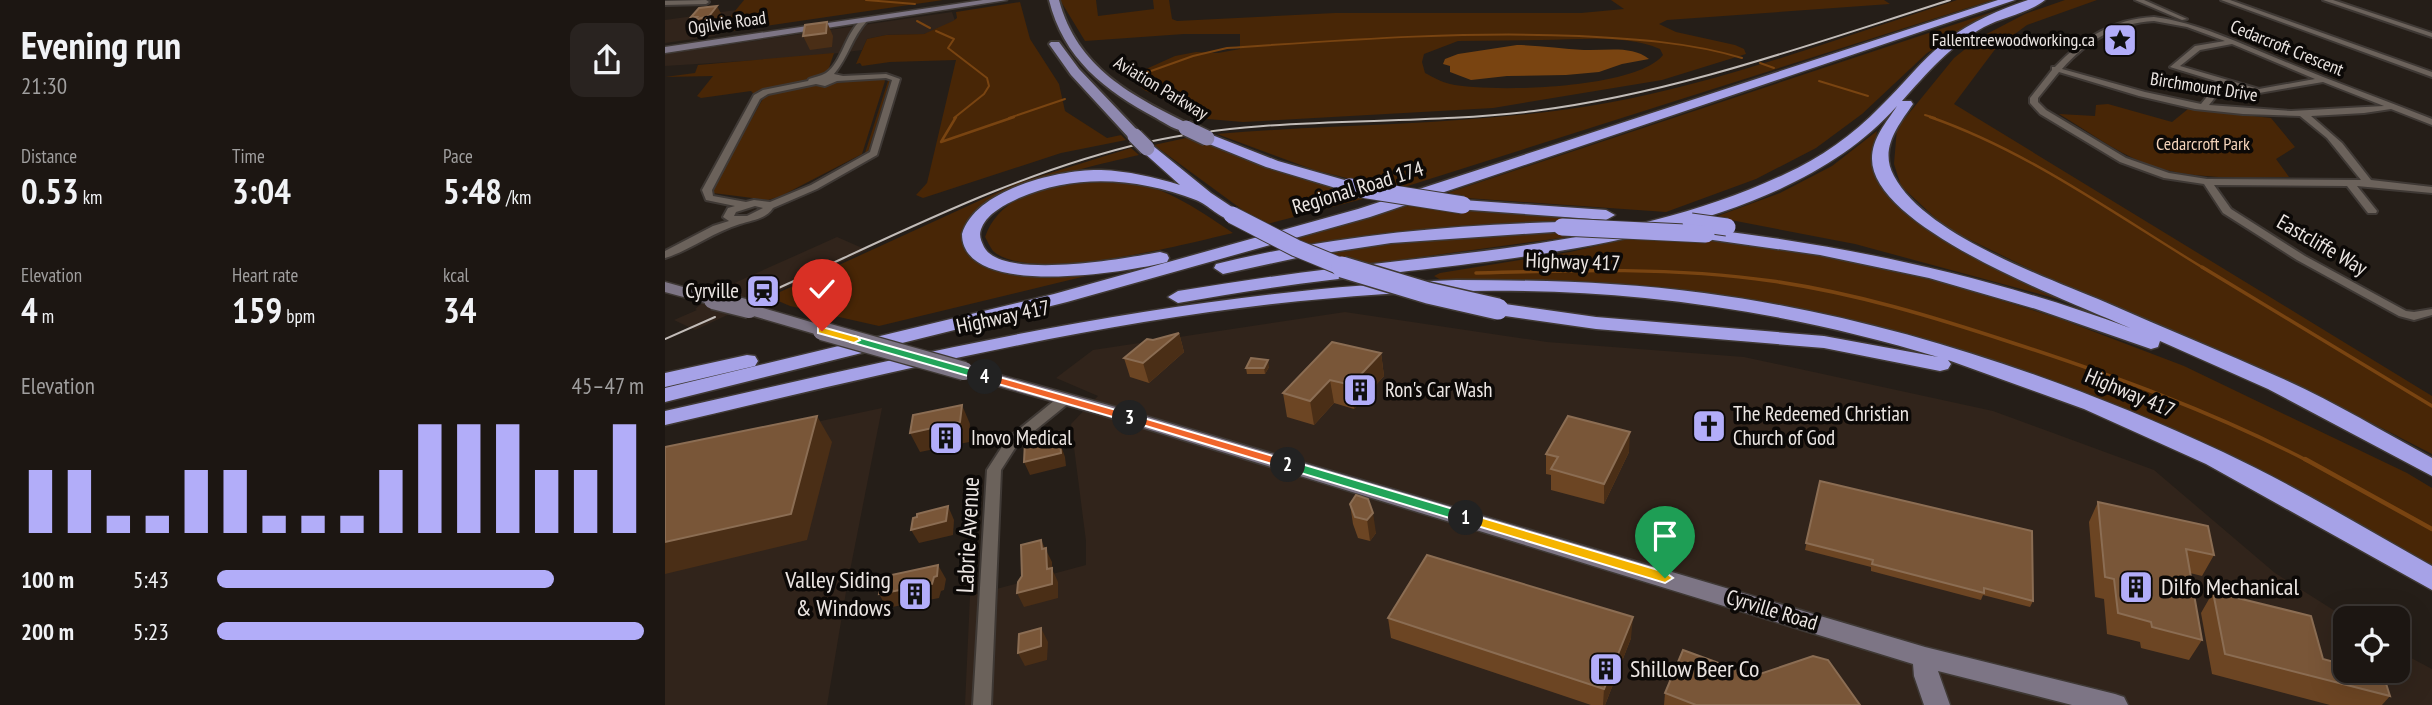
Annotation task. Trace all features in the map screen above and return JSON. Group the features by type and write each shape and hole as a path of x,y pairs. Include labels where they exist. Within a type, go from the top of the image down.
{"highway":[{"name":"Regional Road 174","path":"710,385 1048,301 1364,213 2009,0"},
{"path":"816,384 950,347 1177,297 1311,277 1524,253 1629,233 1698,214 1781,182 1833,153 1872,124 1943,49 1969,30 2039,0"},
{"path":"1969,30 1926,77 1882,141 1880,160 1885,175 1911,209 1972,250 2276,384 2432,468"},
{"path":"1205,197 1131,176 1093,174 1065,177 1032,187 998,203 975,224 971,240 979,254 994,262 1025,270 1052,271 1124,265 1204,248 1651,118"},
{"path":"1207,138 1282,168 1349,187 1463,205 1727,227 1901,262 1964,278 1980,285"},
{"path":"1141,142 1205,197 1277,242 1329,264 1398,286 1498,309 1605,324 1815,341 1945,365 2076,408 2329,518"},
{"name":"Highway 417","path":"665,394 798,369 1247,262 1416,235 1562,228 1706,234 1826,251 1980,285 2135,337 2217,370 2347,431 2432,477"},
{"path":"665,380 1010,301 1191,254 1204,248"},
{"name":"Highway 417","path":"665,418 1103,323 1281,298 1380,289 1499,286 1646,292 1783,312 1864,329 1961,357 2046,387 2147,428 2263,482 2432,579"}],"main road":[{"name":"Ogilvie Road","path":"665,48 979,0"},
{"name":"Ogilvie Road","path":"796,29 1002,0"},
{"name":"Aviation Parkway","path":"1049,6 1080,57 1114,85 1207,138"},
{"name":"Aviation Parkway","path":"1049,6 1070,65 1141,142"},
{"name":"Cyrville Road","path":"665,287 1065,399 1925,657 2115,705"},
{"path":"1925,657 1926,676 1937,705"}],"street":[{"path":"2138,0 2183,18 2185,21 2182,24"},
{"path":"2224,0 2432,75"},
{"path":"2326,0 2432,35"},
{"path":"665,3 706,1"},
{"path":"696,15 706,1"},
{"name":"Cedarcroft Crescent","path":"2432,122 2182,24 2149,19 2129,21 2093,36 2055,69 2034,98 2034,103 2043,111 2142,169 2167,176 2207,182 2368,183 2432,190"},
{"path":"835,76 849,60 864,25 863,21"},
{"path":"2230,43 2198,48 2174,67 2259,91 2324,80"},
{"name":"Birchmount Drive","path":"2055,69 2150,96 2203,107 2262,113 2392,107"},
{"path":"665,255 717,228 759,216 769,206 814,187 874,153 896,79 886,76 818,77 813,83 766,92 757,97 707,190 709,198 745,205"},
{"path":"2203,107 2224,82"},
{"path":"2302,113 2323,126 2343,147 2368,183"},
{"name":"Eastcliffe Way","path":"2207,182 2227,211 2301,258 2403,314 2414,316 2432,312"},
{"path":"2350,183 2372,211"},
{"path":"665,248 728,217 732,211 745,205 761,203 769,206"},
{"path":"728,217 743,220"},
{"name":"Labrie Avenue","path":"982,705 994,470 1012,442 1065,399"}],"shaded area":[{"path":"736,10 715,36 665,43 665,20"},
{"path":"952,12 957,26 924,34 886,35 867,39 862,50 808,57 665,66 665,54"},
{"path":"1517,45 1626,50 1649,59 1599,72 1471,80 1450,72 1450,66 1443,64 1445,59 1458,54"},
{"path":"837,237 867,250 695,330 674,320 697,310 695,309 721,289"},
{"path":"1345,312 1547,342 1744,357 1993,411 2154,470 2275,573 2333,610 2333,683 2410,683 2410,657 2432,669 2432,705 965,705 970,596 1086,565 1086,541 1071,424 1098,396 1056,378 1093,350"},
{"path":"882,408 827,705 665,705 665,454"}],"green space":[{"path":"744,0 943,0 717,33"},
{"path":"1060,0 1096,0 1098,16 1154,9 1153,0 1169,0 1172,19 1177,21 1335,13 1581,13 1624,9 1611,0 1884,0 1890,4 1667,20 1659,24 1676,32 1735,45 1744,49 1746,54 1662,80 1493,108 1243,122 1208,119 1144,90 1133,80 1135,74 1175,56 1240,49 1240,34 1184,34 1085,41","holes":["1458,41 1632,41 1660,49 1663,55 1648,66 1625,75 1562,86 1470,87 1440,81 1425,73 1422,62 1424,54"]},
{"path":"1957,0 1993,0 1395,190 1314,170 1217,134 1461,120 1607,103 1696,83"},
{"path":"2065,0 2097,0 2027,25 1996,48 1954,104 2432,396 2432,454 2302,387 2040,274 1946,228 1901,186 1894,164 1897,128 1954,58 1979,38 2025,14"},
{"path":"1020,2 1030,39 1059,84 1065,111 1107,138 1121,135 1126,140 1061,153 923,198 916,195 927,183 956,60 890,62 862,66 860,63 856,64 867,39 886,35 924,34 953,21 957,18 956,12"},
{"path":"1995,11 1927,53 1862,114 1816,148 1756,179 1666,212 1438,196"},
{"path":"834,53 828,71 800,83 754,94 751,91 701,98 697,96 713,76 665,77 695,73 698,65"},
{"path":"887,78 890,81 868,152 862,158 790,194 865,153 888,81 886,79 862,154 781,196 768,200 713,193 712,189 765,95 811,86"},
{"name":"Cedarcroft Park","path":"2108,104 2172,122 2188,109 2271,118 2295,147 2276,159 2289,177 2215,177 2161,169 2122,153 2059,114 2095,116 2096,105"},
{"path":"1877,131 1875,155 1879,179 1892,199 1913,219 1973,256 2091,308 1855,244 1715,217 1780,193 1832,166"},
{"path":"1195,136 1283,171 1374,196 1263,225 1154,145"},
{"path":"1131,148 1139,155 1067,173 1009,194 985,208 969,223 963,240 970,255 985,263 1090,275 879,326 790,306 769,297 1018,183"},
{"path":"1113,178 1162,191 1233,233 1110,259 1040,264 1013,260 993,251 985,237 993,220 1021,197 1057,185"},
{"path":"1415,202 1605,219 1441,228 1306,246 1291,239"},
{"path":"1564,232 1568,237 1355,266 1328,253 1415,240"},
{"path":"1647,234 1797,250 1945,283 2058,318 2184,366 2407,473 2432,488 2432,569 2318,501 1928,341 1816,311 1673,290 1541,281 1441,280 1434,276 1570,252"}],"building":[{"path":"717,6 709,16 694,20 697,17 691,17 699,8"},
{"path":"827,22 826,33 803,36 805,25"},
{"path":"1179,333 1143,363 1124,358 1147,339"},
{"path":"1332,342 1381,353 1351,385 1330,380 1310,401 1283,393"},
{"path":"1251,358 1268,360 1264,368 1246,368"},
{"path":"962,405 960,422 910,433 913,415"},
{"path":"817,416 791,514 665,542 665,447"},
{"path":"1568,416 1630,432 1604,484 1551,469 1558,457 1546,454"},
{"path":"1050,436 1050,446 1060,443 1061,453 1024,462 1025,442"},
{"path":"1820,481 2032,531 2033,601 1984,588 1984,593 1872,564 1873,560 1806,543"},
{"path":"1356,495 1368,499 1373,513 1367,520 1355,517 1350,504"},
{"name":"Dilfo Mechanical","path":"2098,502 2208,526 2214,555 2186,549 2202,640 2152,627 2151,622 2118,613 2114,579 2105,577"},
{"path":"948,506 946,521 911,530 913,518 917,517 917,514"},
{"path":"1041,540 1042,549 1046,548 1047,569 1052,568 1052,584 1017,593 1018,582 1022,576 1021,545"},
{"path":"1427,555 1633,617 1604,689 1388,618"},
{"path":"938,565 937,576 932,584 879,594 882,577"},
{"path":"2213,592 2311,616 2323,659 2333,662 2333,681 2225,654"},
{"path":"1041,628 1041,646 1018,653 1019,634"},
{"path":"1683,650 1754,676 1813,656 1828,660 1860,705 1696,705 1665,693"},
{"path":"2339,683 2386,683 2390,696"}],"waterway":[{"path":"866,0 915,4"},
{"path":"917,21 930,28"},
{"path":"936,31 954,39 948,48 987,78 989,86 984,94 954,118"},
{"path":"1137,76 1193,56 1227,48 1447,35 1620,38 1682,45 1742,58"},
{"path":"1760,63 1774,68"},
{"path":"1819,81 1868,96"},
{"path":"1009,118 1065,99"},
{"path":"1925,115 1935,118"},
{"path":"956,117 941,142 1014,117"},
{"path":"1930,117 1966,131 2037,166 2205,269"},
{"path":"2202,267 2432,406"},
{"path":"1476,273 1698,273 1772,281 1834,292 1954,324 2089,368 2200,411 2308,461"},
{"path":"2305,459 2432,529"}],"tram line":[{"path":"754,299 997,190 1097,155 1148,142 1244,128 1486,116 1587,103 1745,65 1950,0"},
{"path":"665,339 715,317"}],"place":[{"name":"Fallentreewoodworking.ca","path":"2120,40"},
{"name":"Cyrville","path":"763,291"},
{"name":"Ron's Car Wash","path":"1360,390"},
{"name":"The Redeemed Christian Church of God","path":"1709,426"},
{"name":"Inovo Medical","path":"946,438"},
{"name":"Dilfo Mechanical","path":"2136,587"},
{"name":"Valley Siding & Windows","path":"915,594"},
{"name":"Shillow Beer Co","path":"1606,669"}],"route":[{"path":"822,331 1105,410 1665,578"}]}
